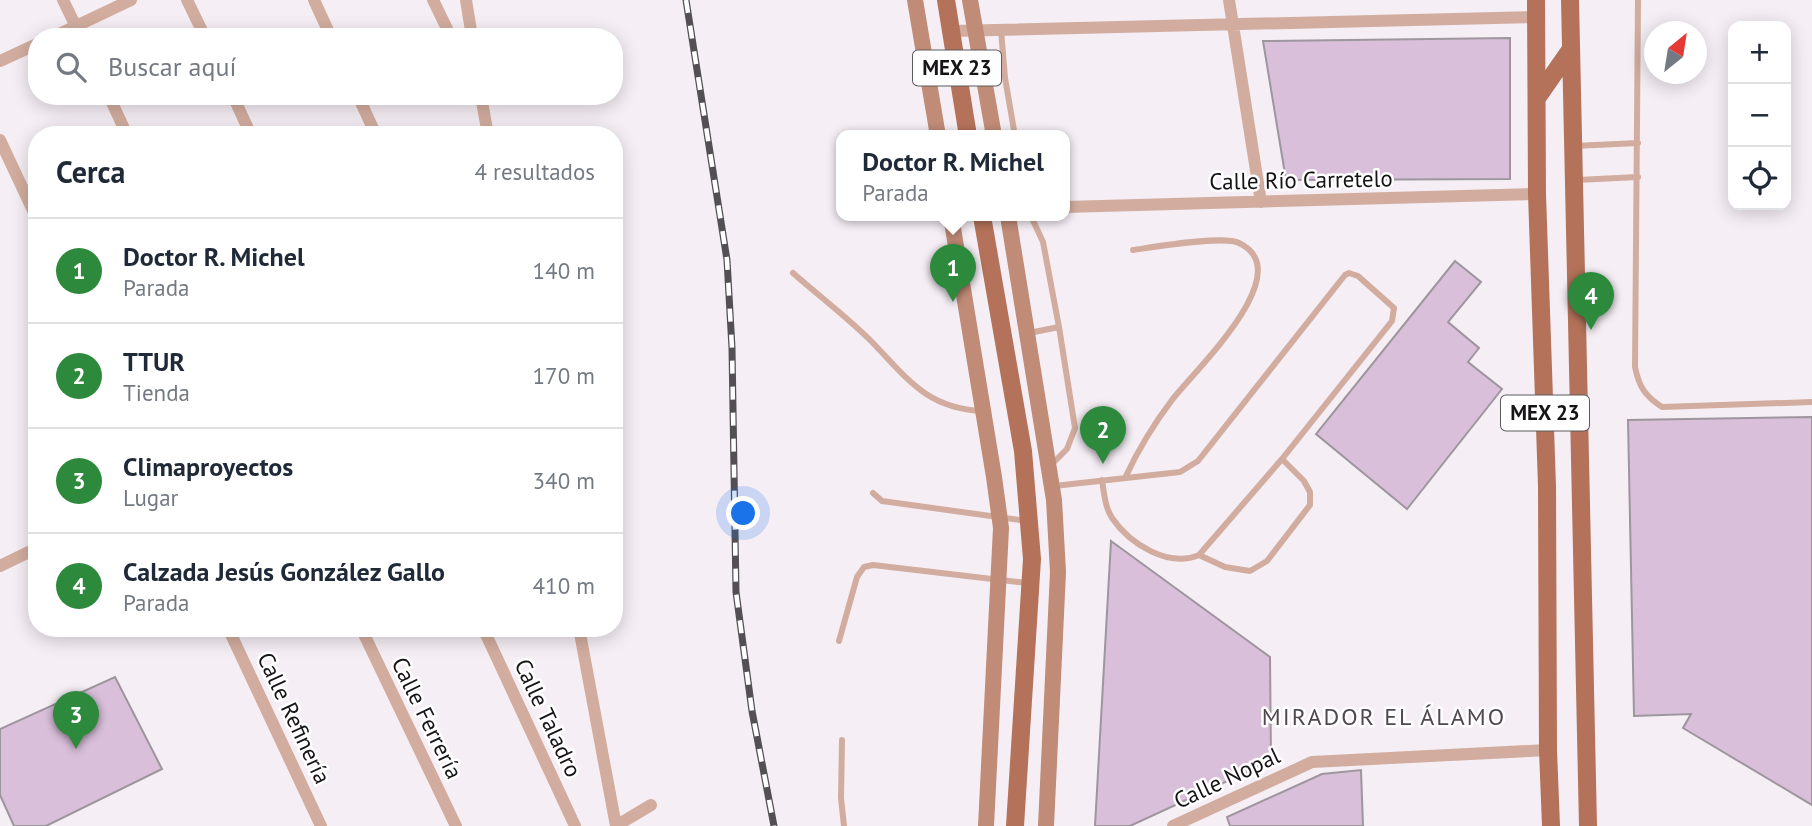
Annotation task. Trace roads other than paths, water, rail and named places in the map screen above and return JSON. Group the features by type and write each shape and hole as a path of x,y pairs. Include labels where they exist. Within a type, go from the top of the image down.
{"main road":[{"path":"915,0 937,130"},
{"name":"MEX 23","path":"946,0 967,130"},
{"path":"970,0 993,130"},
{"name":"MEX 23","path":"1570,0 1588,826"},
{"name":"MEX 23","path":"1536,8 1537,194 1547,486 1548,750 1551,826"},
{"path":"1537,98 1571,48"},
{"path":"952,221 1000,518 1000,580 986,826"},
{"path":"983,221 1023,451 1032,559 1014,826"},
{"path":"1009,221 1052,486 1058,572 1046,826"}],"street":[{"path":"63,0 77,28"},
{"path":"83,28 131,0"},
{"path":"187,0 201,28"},
{"path":"314,0 327,28"},
{"path":"433,0 447,28"},
{"path":"466,0 471,28"},
{"path":"1229,0 1261,202"},
{"path":"951,31 1233,24 1536,8"},
{"path":"0,61 28,48"},
{"path":"113,105 123,126"},
{"path":"237,105 247,126"},
{"path":"362,105 372,126"},
{"path":"482,105 486,126"},
{"path":"0,140 28,200"},
{"name":"Calle Río Carretelo","path":"1070,207 1537,194"},
{"path":"0,566 28,552"},
{"name":"Calle Refinería","path":"232,637 321,826"},
{"name":"Calle Ferrería","path":"365,637 456,826"},
{"name":"Calle Taladro","path":"487,637 575,826"},
{"path":"581,637 616,826 651,805"},
{"name":"Calle Nopal","path":"1173,826 1312,762 1548,750"}],"lane":[{"path":"1638,0 1635,367 1639,384 1647,397 1662,407 1812,402"},
{"path":"1001,30 1005,78 1014,130"},
{"path":"1573,146 1638,143"},
{"path":"1574,180 1638,177"},
{"path":"1033,221 1043,242 1074,428 1067,449 1049,466"},
{"path":"1125,478 1151,428 1174,396 1243,315 1257,285 1257,265 1251,251 1238,242 1223,241 1133,250"},
{"path":"793,273 870,340 895,369 928,396 942,405 958,410 983,411"},
{"path":"1052,486 1102,480 1180,472 1198,461 1342,277 1349,273 1354,274 1392,304 1394,317 1282,459 1199,555 1179,560 1159,555 1136,541 1111,517 1102,480"},
{"path":"1027,333 1059,327"},
{"path":"1199,555 1225,567 1250,571 1267,561 1310,505 1310,492 1304,481 1282,459"},
{"path":"873,493 882,501 1029,522"},
{"path":"839,641 854,582 864,567 873,565 1030,583"},
{"path":"842,740 841,798 844,826"}],"railway":[{"path":"686,0 727,260 732,348 736,592 752,711 774,826"}],"place":[{"name":"Doctor R. Michel","path":"953,302"},
{"name":"Calzada Jesús González Gallo","path":"1591,330"},
{"name":"TTUR","path":"1103,464"},
{"name":"Climaproyectos","path":"76,749"}],"district":[{"name":"MIRADOR EL ÁLAMO","path":"1384,717"}]}
